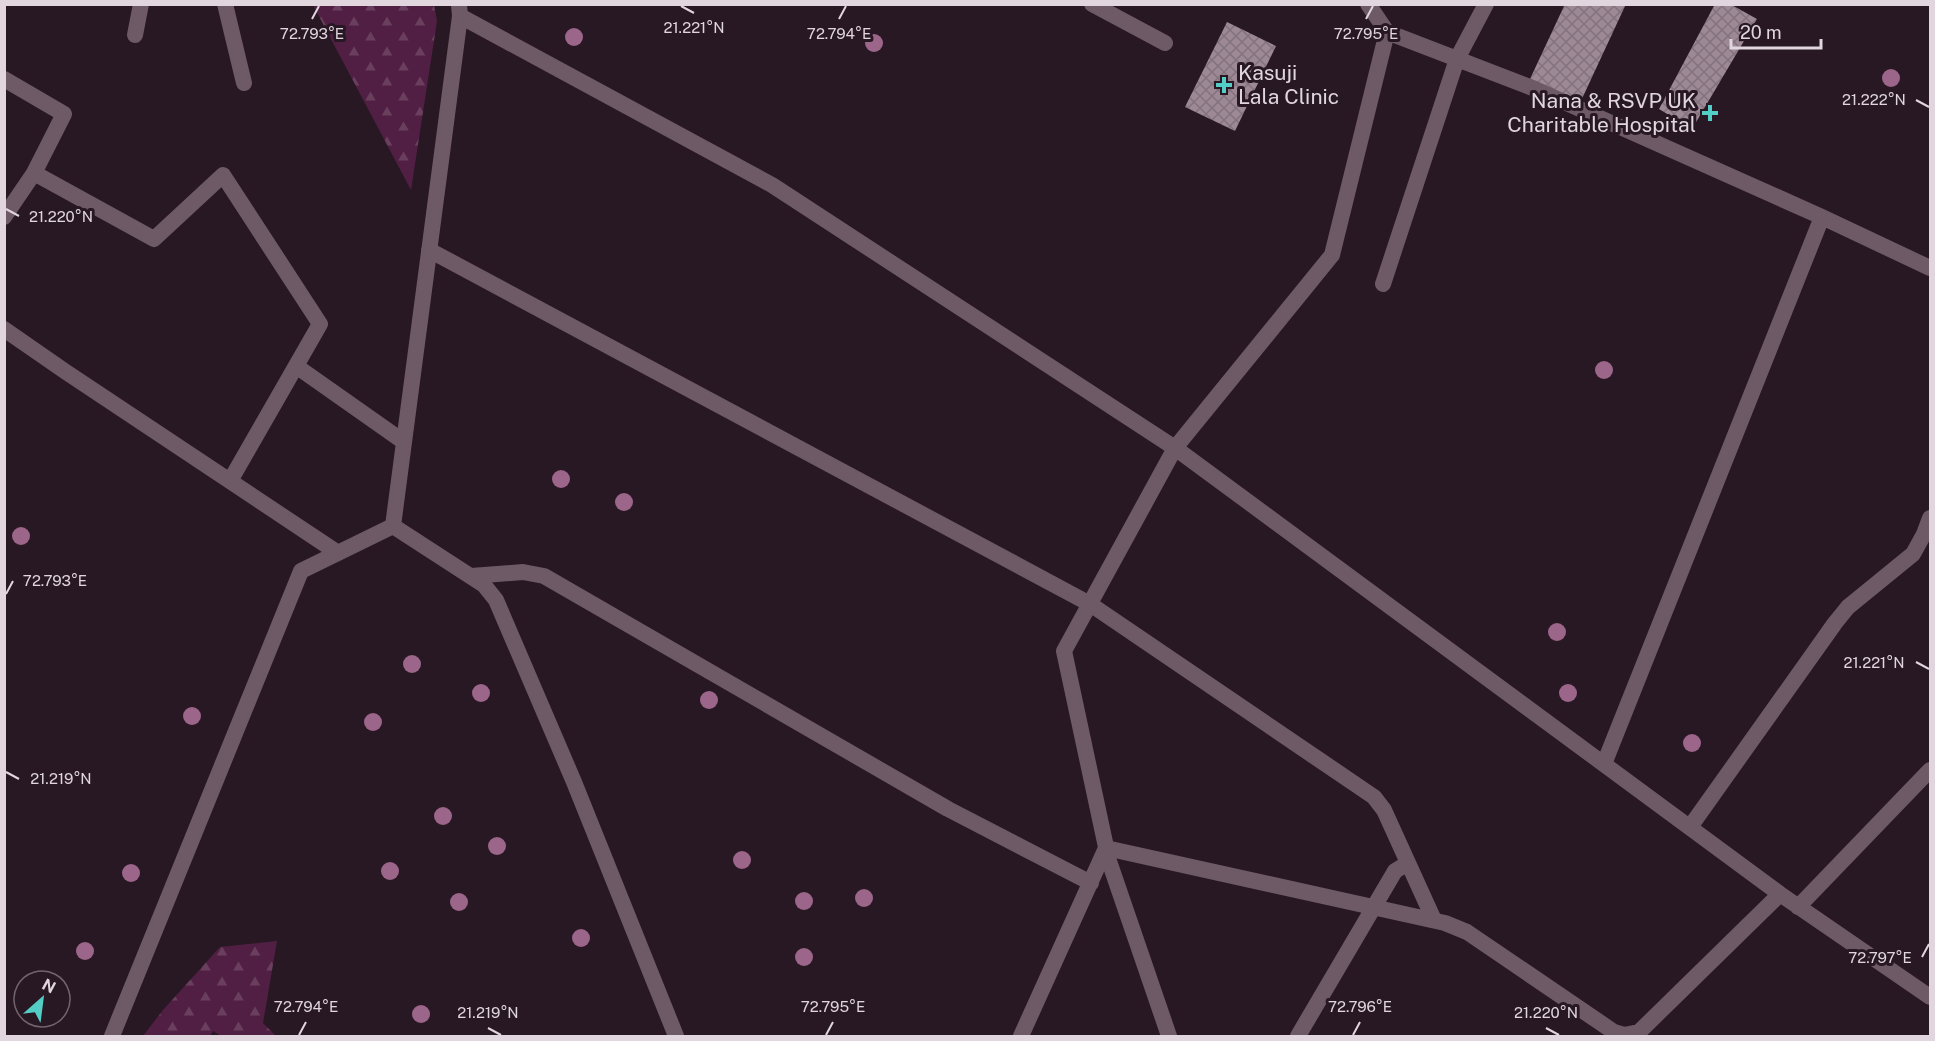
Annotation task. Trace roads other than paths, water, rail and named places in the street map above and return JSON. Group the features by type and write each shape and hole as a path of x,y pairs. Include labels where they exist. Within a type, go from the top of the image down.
{"street":[{"path":"135,35 141,4"},
{"path":"225,4 244,83"},
{"path":"1092,4 1165,44"},
{"path":"1368,4 1387,32 1535,89 1822,217 1930,268"},
{"path":"1383,284 1457,59 1486,4"},
{"path":"393,526 459,10 772,185 1175,448 1780,894 1930,997"},
{"path":"1169,1036 1106,848 1064,651 1175,448 1332,255 1387,32"},
{"path":"4,79 64,114 34,173 4,217"},
{"path":"34,173 154,238 224,175 320,324 230,481"},
{"path":"1604,764 1822,217"},
{"path":"429,250 1090,604 1374,797 1384,810 1434,920"},
{"path":"4,329 338,553"},
{"path":"296,366 404,442"},
{"path":"1690,827 1835,623 1848,607 1913,554 1930,518"},
{"path":"112,1036 301,571 393,526"},
{"path":"393,526 484,585 496,600 574,782 676,1036"},
{"path":"471,576 523,572 544,576 948,809 1091,883"},
{"path":"1798,907 1930,770"},
{"path":"1021,1036 1106,848"},
{"path":"1106,848 1434,920 1467,932 1614,1032 1624,1036 1639,1032 1780,894"},
{"path":"1298,1036 1395,871 1408,864"}],"place":[{"name":"Kasuji Lala Clinic","path":"1224,85"},
{"name":"Nana & RSVP UK Charitable Hospital","path":"1710,113"}]}
